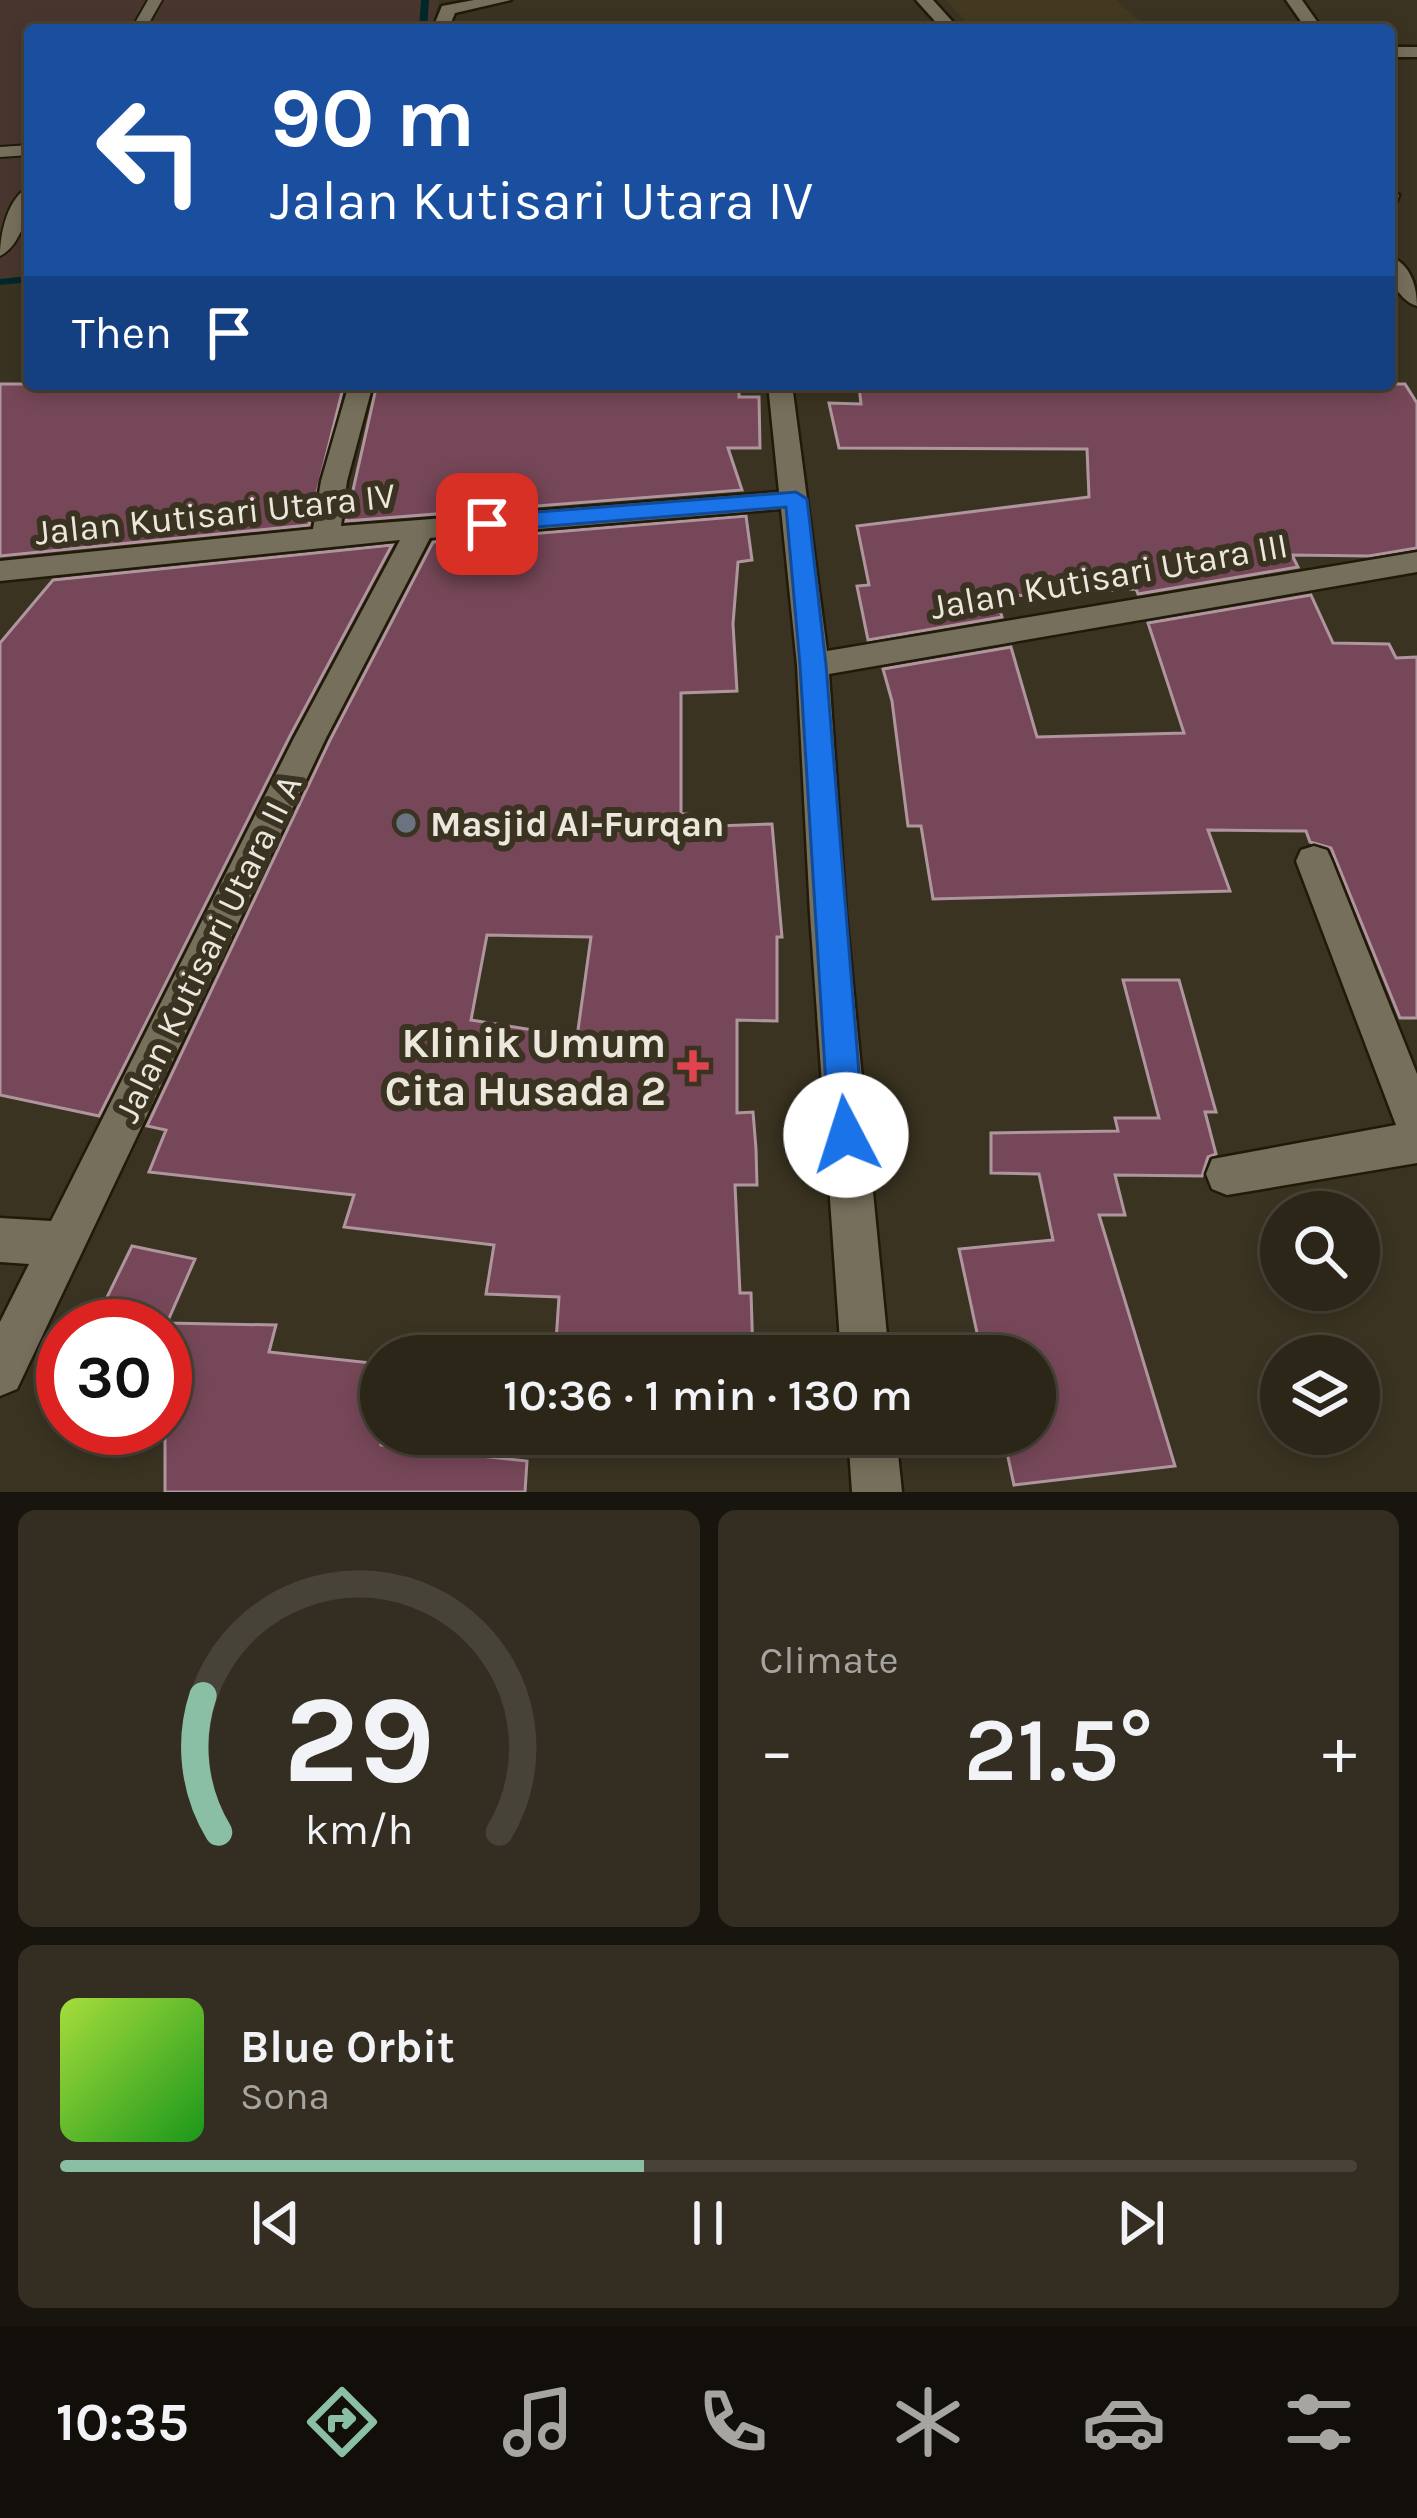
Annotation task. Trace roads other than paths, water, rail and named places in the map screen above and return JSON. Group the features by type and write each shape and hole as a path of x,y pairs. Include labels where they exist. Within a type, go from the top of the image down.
{"street":[{"path":"442,24 448,9 503,0"},
{"path":"924,0 946,24"},
{"path":"1395,271 1417,299"},
{"path":"326,537 334,481 359,390"},
{"path":"781,390 813,665 828,914 863,1335"},
{"name":"Jalan Kutisari Utara IV","path":"3,574 326,537 796,499"},
{"name":"Jalan Kutisari Utara II A","path":"0,1372 310,738 421,529"},
{"name":"Jalan Kutisari Utara III","path":"813,665 1417,562"},
{"path":"1314,861 1417,1126"},
{"path":"1227,1174 1417,1142"},
{"path":"0,1240 61,1244"},
{"path":"874,1455 877,1492"}],"lane":[{"path":"0,250 24,203"}],"waterway":[{"path":"423,24 425,0"},
{"path":"0,282 24,280"}],"place":[{"name":"Masjid Al-Furqan","path":"406,823"},
{"name":"Klinik Umum Cita Husada 2","path":"693,1066"}]}
